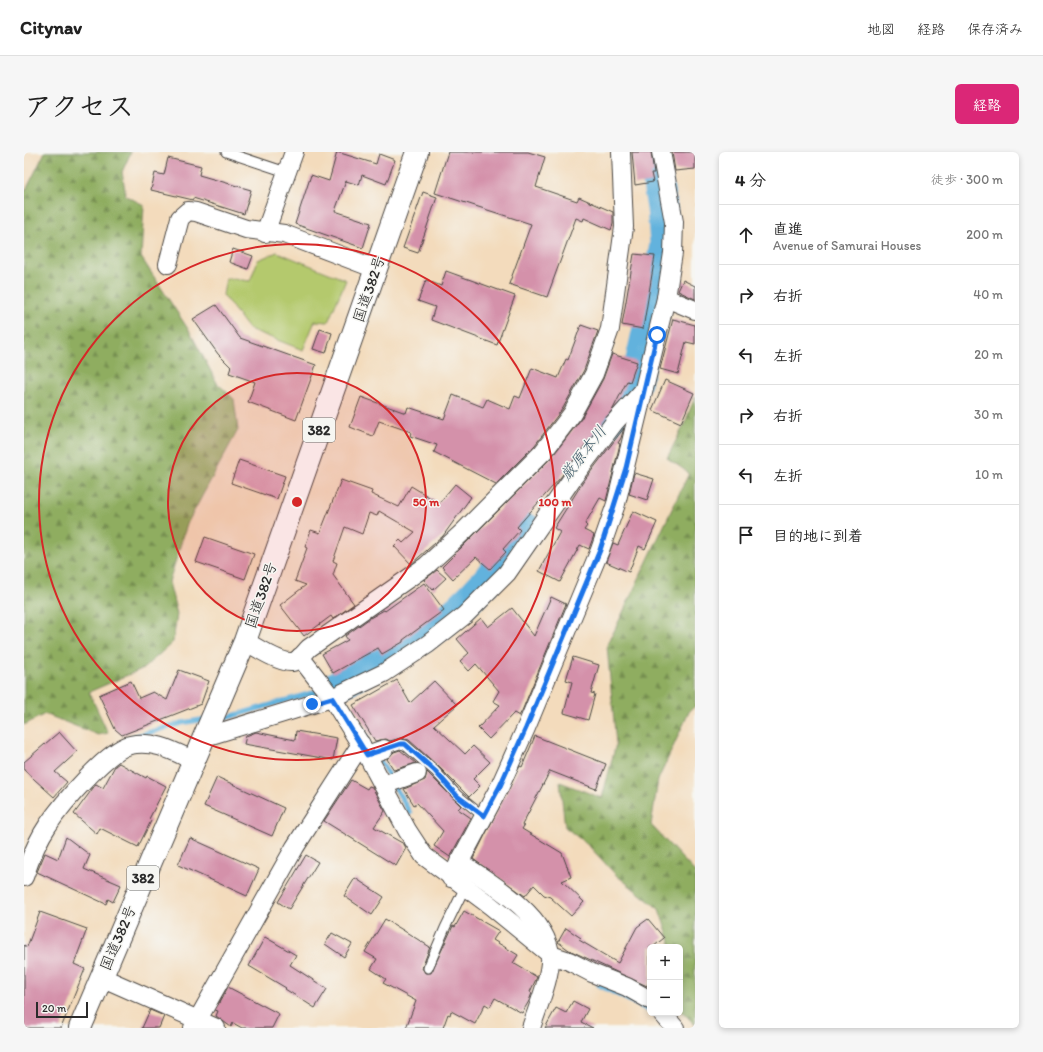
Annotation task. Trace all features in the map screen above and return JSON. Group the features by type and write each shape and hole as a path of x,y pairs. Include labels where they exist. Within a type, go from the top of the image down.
{"highway":[{"name":"国道382号","path":"80,1028 245,641 417,152"}],"street":[{"path":"265,232 294,152"},
{"path":"245,641 284,661 293,662 309,648 426,566 464,531 543,452 572,414 594,374 610,329 624,227 624,184 621,152"},
{"path":"459,862 500,786 526,728 600,550 626,468 642,392 666,298 673,253 674,222 662,152"},
{"path":"168,264 180,218 188,211 196,212 246,229 284,234 376,269"},
{"path":"666,298 695,310"},
{"path":"206,734 333,693 384,674 428,644 465,615 508,573 574,476 614,423 642,392"},
{"path":"300,657 333,693 371,750 390,783 418,848 424,856 469,882 551,955 569,961 592,973 627,987 647,998"},
{"path":"24,877 33,852 48,825 93,772 116,753 129,745 156,744 194,761"},
{"path":"195,1024 295,847 371,750"},
{"path":"390,783 417,773"},
{"path":"459,862 469,882"},
{"path":"459,862 469,882"},
{"path":"531,1028 546,985 551,955"},
{"path":"101,977 195,1024 216,1028"},
{"path":"665,1016 675,1028"}],"lane":[{"path":"226,152 286,172"},
{"path":"371,750 405,744 435,771 457,796 484,816"},
{"path":"428,968 445,928 469,882"}],"green space":[{"path":"45,152 131,152 122,172 126,196 144,205 141,257 190,332 217,383 234,399 238,430 187,524 169,582 177,614 173,642 144,668 89,692 108,733 98,735 45,714 24,725 24,190 26,190"},
{"path":"277,252 346,280 328,322 315,321 303,350 249,329 223,295 226,278 250,281 258,260"},
{"path":"695,397 695,706 689,712 658,780 651,825 695,872 695,1025 683,1012 683,944 671,944 659,909 616,875 589,846 565,827 560,782 602,798 616,744 607,646 689,473 667,458 684,425"}],"building":[{"path":"337,152 376,164 379,154 395,160 386,184 362,175 359,185 346,181 335,211 371,223 363,248 295,224 311,175 329,181"},
{"path":"448,152 528,152 545,157 536,187 577,201 579,197 613,212 613,224 611,230 584,218 583,221 576,218 547,297 509,284 531,224 435,193"},
{"path":"632,152 651,152 654,173 651,173 653,182 635,185"},
{"path":"672,152 695,152 695,169 675,171"},
{"path":"168,158 201,166 199,175 251,190 244,214 193,198 193,200 151,190 155,173 164,175"},
{"path":"423,192 437,197 418,253 403,248"},
{"path":"233,249 253,256 248,269 229,262"},
{"path":"634,254 655,256 643,329 622,325"},
{"path":"446,271 515,296 497,345 431,320 435,307 418,301 426,280 441,286"},
{"path":"683,280 695,286 695,299 678,291"},
{"path":"216,305 240,338 316,365 296,420 248,402 255,382 229,373 231,367 218,354 193,319"},
{"path":"673,319 695,325 695,344 686,342 678,374 660,369"},
{"path":"581,325 598,331 584,370 563,408 535,445 496,484 434,452 437,445 410,436 411,432 379,421 373,436 350,427 361,397 406,413 408,407 444,419 453,395 483,407 487,399 510,409 515,396 520,398 532,368 558,378 566,359 568,360"},
{"path":"320,329 332,333 326,353 313,349"},
{"path":"612,354 637,362 630,382 627,381 613,409 560,478 517,527 520,530 503,549 506,552 490,569 476,557 453,579 442,567 551,458 581,419 603,379"},
{"path":"665,380 694,393 681,423 652,410"},
{"path":"624,428 618,443 620,444 606,501 600,498 585,524 587,526 584,530 594,535 589,549 580,545 560,582 539,571 560,532 554,528 583,482"},
{"path":"239,460 285,476 277,499 231,483"},
{"path":"634,473 654,479 647,500 629,494"},
{"path":"341,480 372,491 371,494 399,507 411,486 439,503 455,484 471,497 443,536 411,564 394,546 400,540 403,543 415,532 379,511 377,516 369,513 362,534 345,527 333,561 337,563 333,575 354,604 333,619 331,616 304,636 280,605 306,585 295,581 307,548 305,547 311,530 320,533"},
{"path":"633,511 657,522 645,549 639,546 629,572 606,562 613,543 618,545"},
{"path":"205,537 254,554 245,579 196,562"},
{"path":"437,570 446,578 433,590 424,580"},
{"path":"424,583 444,610 403,640 403,642 382,654 378,648 333,673 322,654 348,640 345,636 370,618 384,610 385,611"},
{"path":"551,597 566,604 522,711 519,716 514,713 489,739 478,728 500,705 493,701 499,691 476,664 469,671 460,661 469,653 457,639 481,618 488,627 512,608 534,636"},
{"path":"573,657 599,665 591,693 595,694 588,720 564,713 572,682 566,680"},
{"path":"179,670 209,681 201,704 122,735 115,729 99,695 131,681 139,698 153,692 167,700"},
{"path":"397,680 410,703 434,681 457,705 434,725 465,754 473,746 490,762 473,779 480,786 469,797 409,740 401,738 390,741 386,739 375,741 353,705"},
{"path":"296,731 337,738 333,760 244,744 246,736 256,732 295,740"},
{"path":"59,732 77,752 55,772 67,782 54,797 24,770 24,762"},
{"path":"535,736 606,764 596,789 550,771 522,825 524,826 522,829 562,853 571,877 562,881 584,902 571,916 550,897 544,895 534,885 525,896 473,859 520,766 522,767"},
{"path":"400,750 416,763 394,770 387,759 394,752"},
{"path":"119,763 146,778 147,776 166,786 149,819 151,821 138,847 100,828 97,834 74,814 96,784 103,788 115,766"},
{"path":"427,772 461,806 458,809 471,818 450,857 434,846 443,831 417,803 414,805 404,789 425,780"},
{"path":"217,777 284,808 272,836 204,806"},
{"path":"351,780 367,789 369,786 372,787 385,811 374,827 404,844 406,848 396,866 324,821"},
{"path":"66,837 90,855 84,869 121,885 113,902 108,899 106,904 37,872 45,853 58,859"},
{"path":"190,838 259,869 247,896 178,865"},
{"path":"306,855 318,862 289,909 278,902"},
{"path":"355,878 384,897 372,915 344,896"},
{"path":"464,911 499,931 493,940 518,955 513,963 537,977 530,992 532,993 529,1001 522,1013 495,998 490,1007 485,1004 475,1024 451,1011 450,1015 448,1014 443,1028 406,1028 416,1001 383,983 386,979 371,969 377,959 365,952 385,919 430,947 422,968 425,973 431,973 453,926 455,927"},
{"path":"40,912 87,929 74,964 85,969 61,1028 24,1028 24,945 27,947"},
{"path":"648,919 664,938 657,944 647,944 647,986 569,950 558,942 566,928 581,938 579,940 618,963 637,927"},
{"path":"332,933 352,944 344,957 325,944"},
{"path":"265,937 296,955 290,965 327,989 315,1008 285,989 286,988 249,966"},
{"path":"228,987 279,1014 272,1028 242,1028 233,1023 231,1027 216,1016 218,1011 215,1010"},
{"path":"573,1001 588,1009 581,1022 593,1028 545,1028 556,1008 566,1013"},
{"path":"150,1010 164,1016 159,1028 142,1028"}],"waterway":[{"name":"厳原本川","path":"601,431 636,382 657,288 665,244 662,208 654,161"},
{"name":"厳原本川","path":"335,687 416,642 448,619 491,576 527,529"},
{"path":"218,718 229,717 322,690"},
{"path":"342,697 367,738"},
{"path":"133,737 182,723 206,719"},
{"path":"378,757 410,813"},
{"path":"494,895 512,911"},
{"path":"599,985 647,1009"}],"route":[{"path":"312,704 332,698 367,755 400,744 405,744 435,771 457,796 484,816 500,786 526,728 600,550 616,504 626,468 642,392 657,335"}]}
